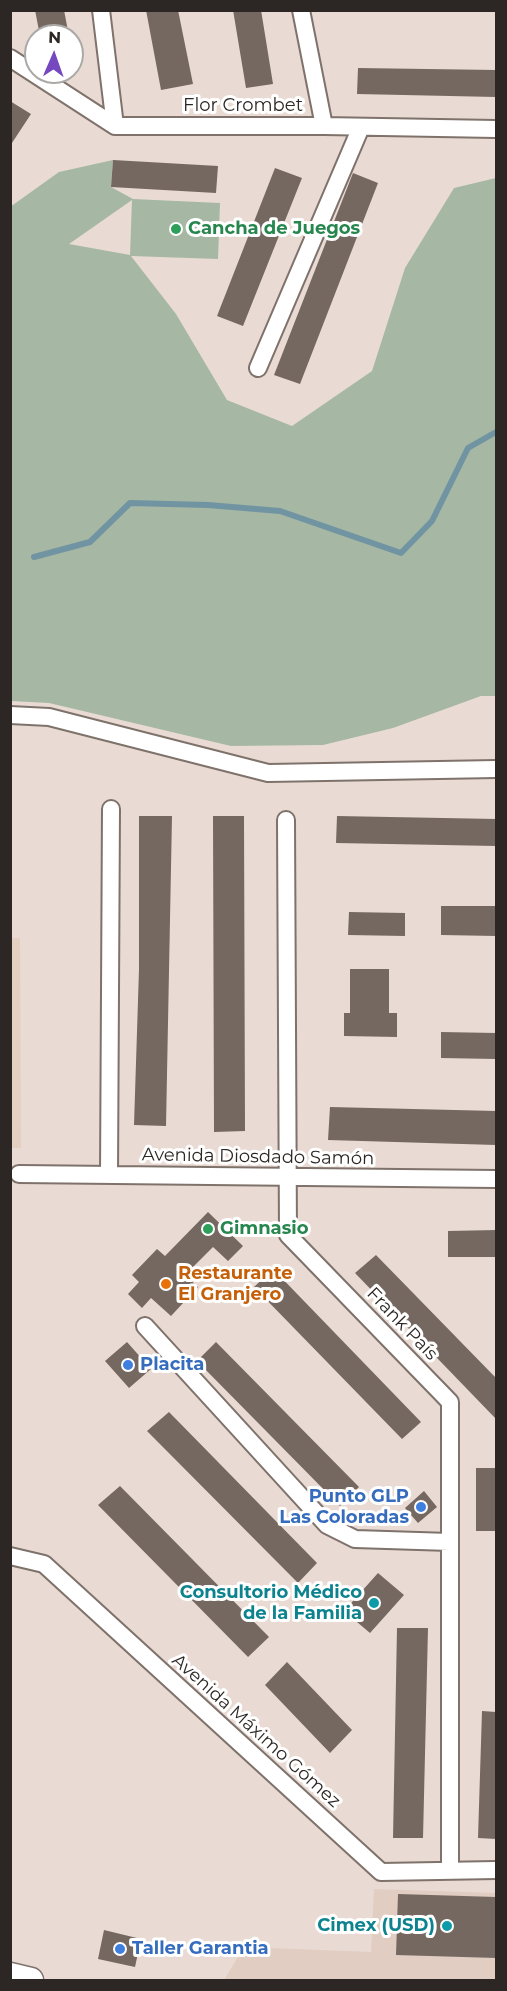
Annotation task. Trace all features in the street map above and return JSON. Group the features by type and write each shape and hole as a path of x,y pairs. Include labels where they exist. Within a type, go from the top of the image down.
{"main road":[{"path":"10,1975 31,1980"}],"street":[{"path":"101,10 115,126"},
{"path":"301,10 324,126"},
{"path":"10,58 115,126"},
{"name":"Flor Crombet","path":"115,126 496,129"},
{"path":"258,368 361,127"},
{"path":"10,715 49,717 268,772 496,769"},
{"path":"109,1175 111,809"},
{"name":"Frank País","path":"286,820 288,1235 450,1402 450,1871"},
{"name":"Avenida Diosdado Samón","path":"19,1174 496,1179"},
{"path":"145,1326 327,1525 355,1539 450,1542"},
{"name":"Avenida Máximo Gómez","path":"10,1556 44,1564 381,1872 496,1870"}],"shaded area":[{"path":"10,938 20,938 21,1148 11,1148"},
{"path":"374,1889 496,1893 496,1980 224,1980 244,1947 371,1952"}],"green space":[{"path":"113,160 111,187 133,199 220,203 218,259 131,256 176,314 227,400 292,426 372,371 405,268 454,188 496,178 496,696 481,696 393,728 323,745 231,746 49,703 11,701 10,207 59,172","holes":["132,200 130,255 69,244"]}],"building":[{"path":"35,10 64,10 67,24 38,24"},
{"path":"146,10 178,10 193,84 161,90"},
{"path":"233,10 261,10 273,84 246,88"},
{"path":"358,68 496,70 496,97 357,94"},
{"path":"10,101 31,114 10,146"},
{"path":"113,160 218,166 216,193 111,187"},
{"path":"275,168 302,178 243,326 217,316"},
{"path":"353,173 378,183 300,384 274,375"},
{"path":"139,816 172,816 166,1126 134,1125 139,969"},
{"path":"213,816 244,816 245,1131 214,1132"},
{"path":"337,816 496,819 496,846 336,843"},
{"path":"441,906 496,906 496,936 441,935"},
{"path":"349,912 405,913 405,936 348,935"},
{"path":"350,969 389,969 389,1013 397,1013 397,1037 344,1036 344,1013 350,1013"},
{"path":"441,1032 496,1033 496,1059 441,1058"},
{"path":"330,1107 496,1111 496,1145 328,1140"},
{"path":"208,1212 243,1246 228,1261 213,1247 185,1275 198,1287 171,1316 151,1298 142,1308 128,1294 139,1282 132,1275 157,1249 165,1256"},
{"path":"496,1230 496,1257 448,1257 448,1231"},
{"path":"376,1255 496,1378 496,1419 355,1273"},
{"path":"273,1269 421,1422 402,1439 254,1287"},
{"name":"Placita","path":"127,1342 151,1369 129,1388 105,1361"},
{"path":"216,1342 359,1487 340,1506 197,1361"},
{"path":"169,1412 317,1563 298,1583 147,1431"},
{"path":"476,1468 496,1468 496,1531 476,1531"},
{"path":"120,1486 269,1637 248,1657 98,1505"},
{"name":"Punto GLP Las Coloradas","path":"424,1491 437,1507 418,1523 405,1508"},
{"name":"Consultorio Médico de la Familia","path":"378,1573 404,1595 370,1633 344,1611"},
{"path":"397,1628 428,1628 423,1838 393,1838"},
{"path":"287,1662 352,1730 330,1753 265,1685"},
{"path":"482,1711 496,1712 496,1839 478,1838"},
{"name":"Cimex (USD)","path":"398,1894 496,1897 496,1958 396,1955"},
{"name":"Taller Garantia","path":"104,1930 141,1939 135,1967 98,1959"}],"waterway":[{"path":"34,557 90,542 130,503 208,505 280,511 401,553 432,521 468,448 496,432"}],"place":[{"name":"Cancha de Juegos","path":"176,229"},
{"name":"Gimnasio","path":"208,1229"},
{"name":"Restaurante El Granjero","path":"166,1284"},
{"name":"Placita","path":"128,1365"},
{"name":"Punto GLP Las Coloradas","path":"421,1507"},
{"name":"Consultorio Médico de la Familia","path":"374,1603"},
{"name":"Cimex (USD)","path":"447,1926"},
{"name":"Taller Garantia","path":"120,1949"}]}
